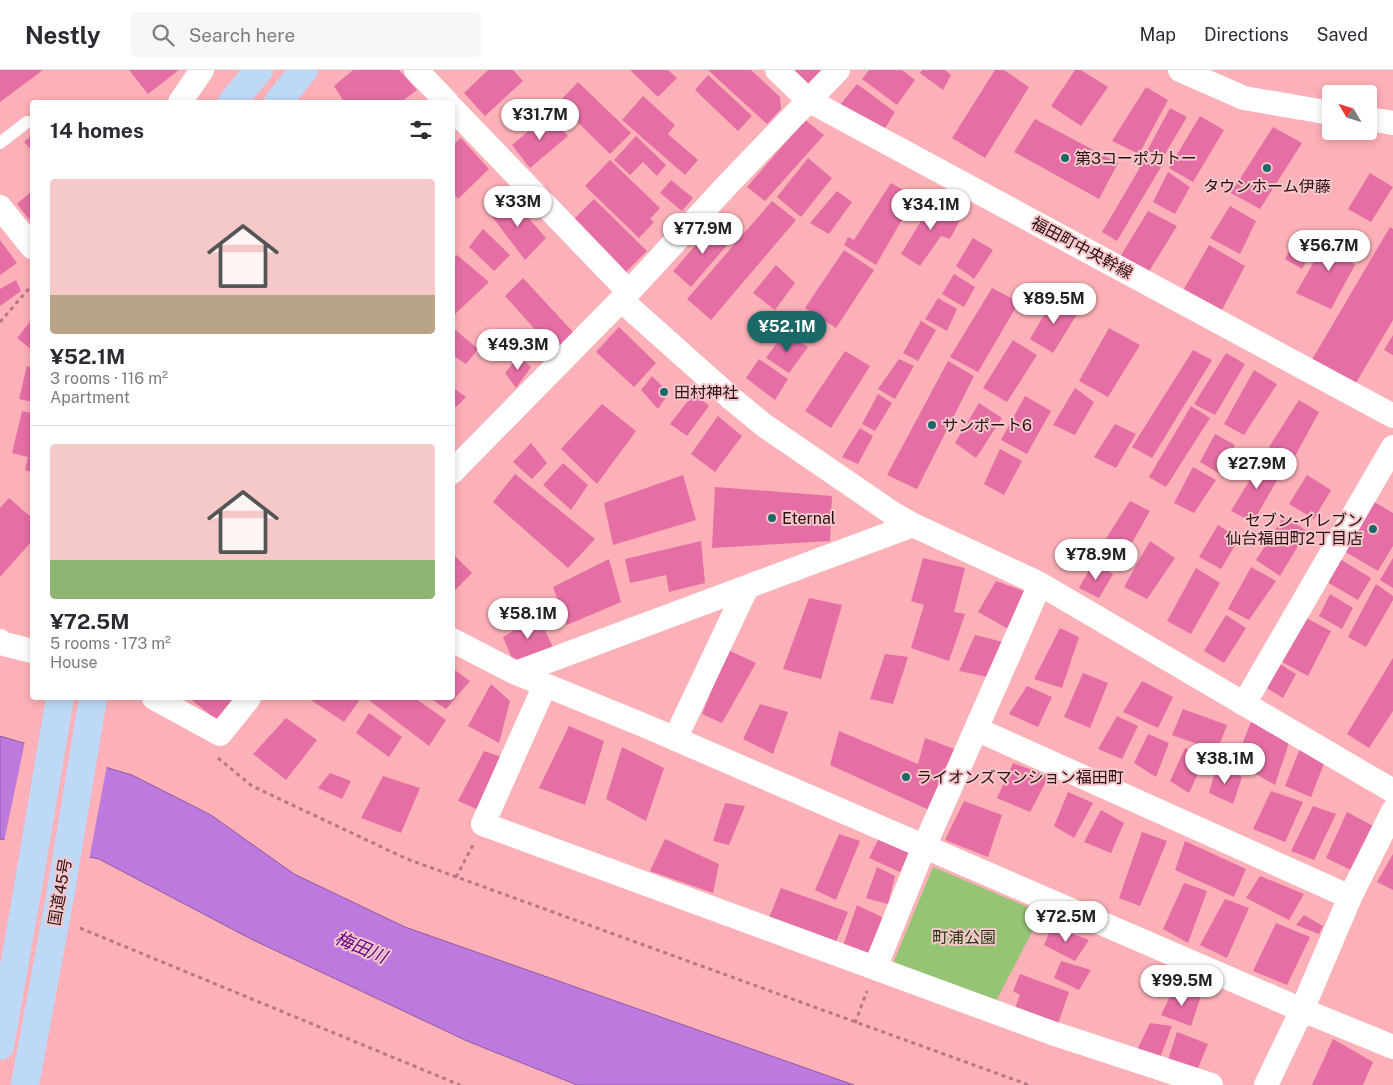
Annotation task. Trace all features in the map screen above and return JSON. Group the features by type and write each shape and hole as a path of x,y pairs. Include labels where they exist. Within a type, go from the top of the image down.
{"highway":[{"path":"234,100 259,70"},
{"path":"280,100 304,70"},
{"name":"国道45号","path":"0,1046 60,700"},
{"name":"国道45号","path":"25,1085 61,891 93,700"}],"street":[{"path":"181,100 202,70"},
{"path":"416,70 445,100"},
{"name":"福田町中央幹線","path":"777,70 808,100 1393,416"},
{"path":"455,469 625,296 729,183 838,70"},
{"path":"1180,70 1244,98 1322,111"},
{"path":"455,111 625,296 732,399 764,426 892,513 913,525 1040,584 1393,791"},
{"path":"1378,120 1393,123"},
{"path":"0,208 30,245"},
{"path":"1244,704 1393,447"},
{"path":"516,673 913,525"},
{"path":"875,968 924,847 1040,584"},
{"path":"675,739 747,587"},
{"path":"0,641 4,644 30,650"},
{"path":"455,642 516,673 675,739 1302,1010 1393,1047"},
{"path":"545,685 483,824 1052,1032 1211,1085"},
{"path":"158,700 220,734 247,700"},
{"path":"976,729 1350,897"},
{"path":"1266,1085 1302,1010 1350,897 1393,811"}],"lane":[{"path":"0,143 27,122"}],"path":[{"path":"0,322 30,287"},
{"path":"220,734 208,744 220,761 252,786 407,859 1028,1085"},
{"path":"456,877 483,824"},
{"path":"75,926 460,1085"},
{"path":"855,1023 875,968"}],"green space":[{"name":"町浦公園","path":"933,867 1042,913 994,1005 892,966"}],"water":[{"name":"梅田川","path":"0,736 132,775 211,815 294,874 405,927 854,1085 577,1085 467,1041 251,939 99,859 0,839"}],"pier":[{"path":"25,741 107,765 89,860 4,842"}],"building":[{"path":"0,70 43,70 0,102"},
{"path":"129,70 179,70 148,94"},
{"path":"353,70 399,70 417,90 404,100 343,100 334,86"},
{"path":"488,70 513,70 523,81 485,116 464,93"},
{"path":"630,70 668,70 677,78 658,97"},
{"path":"708,70 751,70 780,97 781,109 767,124"},
{"path":"789,70 823,70 810,87"},
{"path":"869,70 902,70 915,80 897,105 862,79"},
{"path":"922,70 945,70 951,75 943,90 920,73"},
{"path":"995,70 1004,70 1029,87 985,158 952,138"},
{"path":"1075,70 1081,70 1108,87 1081,126 1051,106"},
{"path":"708,75 752,116 738,131 695,90"},
{"path":"578,82 631,133 610,154 558,103"},
{"path":"857,84 895,112 882,133 839,106"},
{"path":"1146,87 1168,100 1139,154 1112,141"},
{"path":"643,96 675,125 668,134 698,160 685,175 622,120"},
{"path":"1170,108 1187,117 1162,159 1147,151"},
{"path":"549,114 568,136 530,168 512,145"},
{"path":"1200,116 1224,130 1193,182 1169,168"},
{"name":"第3コーポカトー","path":"1035,119 1118,163 1099,199 1014,152"},
{"path":"805,120 824,135 765,201 747,187"},
{"name":"タウンホーム伊藤","path":"1273,127 1302,143 1260,209 1231,193"},
{"path":"636,136 666,165 657,176 643,162 630,175 614,160"},
{"path":"30,137 30,149 24,142"},
{"path":"461,138 489,169 458,199 455,196 455,143"},
{"path":"808,158 832,178 801,217 777,197"},
{"path":"1145,159 1161,167 1117,241 1102,232"},
{"path":"610,160 660,208 650,219 654,222 639,238 585,186"},
{"path":"1168,172 1190,187 1175,214 1153,202"},
{"path":"1370,173 1393,187 1371,222 1348,209"},
{"path":"671,180 693,198 682,211 660,193"},
{"path":"891,183 915,197 876,265 844,245 848,237 854,240"},
{"path":"837,191 852,202 829,234 810,223"},
{"path":"30,193 30,220 17,204"},
{"path":"509,196 546,238 525,260 491,215"},
{"path":"935,198 962,216 950,239 941,236 920,266 901,254"},
{"path":"594,199 647,251 624,274 571,222"},
{"path":"772,201 796,220 711,320 687,299"},
{"path":"1230,206 1256,221 1240,254 1210,238"},
{"path":"1148,211 1177,226 1148,273 1120,257"},
{"path":"715,223 734,237 691,287 673,271"},
{"path":"1390,227 1393,229 1393,320 1353,388 1310,363"},
{"path":"483,229 510,255 494,271 469,247"},
{"path":"1331,232 1356,246 1349,260 1355,265 1331,309 1296,293"},
{"path":"1300,233 1316,243 1302,269 1285,259"},
{"path":"973,238 993,250 974,279 956,266"},
{"path":"0,240 17,263 0,275"},
{"path":"1209,245 1245,266 1222,310 1184,289"},
{"path":"844,250 874,270 836,328 805,308"},
{"path":"457,255 489,282 455,314 455,257"},
{"path":"776,265 795,283 775,310 753,293"},
{"path":"954,274 975,287 964,307 942,294"},
{"path":"523,278 573,332 555,352 505,296"},
{"path":"16,280 21,291 0,306 0,289"},
{"path":"992,288 1019,302 978,372 950,357"},
{"path":"1055,296 1079,311 1053,353 1030,339"},
{"path":"938,298 957,309 947,331 925,319"},
{"path":"921,321 936,330 918,361 903,353"},
{"path":"30,322 30,348 17,338"},
{"path":"619,327 656,363 634,387 596,352"},
{"path":"1109,328 1140,345 1108,397 1079,381"},
{"path":"455,330 478,349 466,364 455,357"},
{"path":"784,333 808,347 789,373 766,358"},
{"path":"1393,335 1393,355 1384,350"},
{"path":"1013,340 1037,355 1007,402 983,388"},
{"path":"1193,350 1212,360 1152,458 1132,447"},
{"path":"845,351 870,366 831,428 805,411"},
{"path":"1226,353 1245,364 1215,415 1194,404"},
{"path":"519,356 531,367 516,388 505,373"},
{"path":"759,359 788,379 775,400 746,378"},
{"path":"899,359 914,366 895,399 878,389"},
{"name":"サンポート6","path":"948,361 974,376 917,489 887,475"},
{"path":"27,366 30,367 30,402 19,399"},
{"path":"1254,370 1277,384 1244,435 1224,424"},
{"path":"652,376 669,393 658,409 641,390"},
{"path":"1075,388 1094,402 1075,435 1053,425"},
{"path":"455,389 466,397 455,406"},
{"path":"694,393 709,406 687,436 670,424"},
{"path":"878,394 892,403 875,431 862,424"},
{"path":"1025,396 1051,411 1027,454 1001,440"},
{"path":"1299,400 1319,412 1293,460 1269,447"},
{"path":"979,403 1002,418 976,458 955,443"},
{"path":"602,404 636,431 597,484 561,449"},
{"path":"1191,406 1210,418 1166,487 1149,477"},
{"path":"22,411 30,413 30,471 25,470 28,457 12,453"},
{"path":"718,416 742,436 715,472 691,454"},
{"path":"1115,424 1136,434 1116,468 1094,457"},
{"path":"860,428 873,436 858,464 842,457"},
{"path":"1215,434 1235,445 1220,474 1200,462"},
{"path":"531,443 547,463 532,479 513,462"},
{"path":"1000,449 1022,461 1004,495 984,484"},
{"path":"1263,458 1283,470 1253,522 1231,511"},
{"path":"563,463 588,485 571,510 543,485"},
{"path":"1193,467 1216,480 1194,513 1174,503"},
{"path":"515,474 595,539 568,568 493,502"},
{"path":"683,475 696,520 613,545 604,503"},
{"path":"1307,475 1331,490 1314,519 1289,504"},
{"name":"Eternal","path":"715,487 832,496 830,541 712,548"},
{"path":"9,498 30,516 30,543 0,577 0,508"},
{"name":"セブン-イレブン 仙台福田町2丁目店","path":"1371,500 1393,513 1393,546 1378,571 1342,550"},
{"path":"1130,501 1150,511 1116,571 1093,559"},
{"path":"1284,516 1307,531 1280,576 1256,560"},
{"path":"1218,525 1239,539 1221,569 1199,557"},
{"path":"701,541 705,583 669,592 666,575 630,583 625,559"},
{"path":"1150,541 1175,558 1147,599 1124,587"},
{"path":"455,556 472,573 455,590"},
{"path":"923,558 965,568 954,612 965,614 949,661 911,648 924,605 911,601"},
{"path":"1393,558 1393,588 1380,580"},
{"path":"609,559 621,602 567,625 553,587"},
{"path":"1340,559 1371,578 1358,600 1327,582"},
{"path":"1093,563 1113,574 1099,598 1079,588"},
{"path":"1251,567 1276,581 1249,620 1228,609"},
{"path":"1196,568 1220,583 1191,634 1167,621"},
{"path":"996,581 1029,593 1010,630 978,612"},
{"path":"1376,584 1393,596 1393,600 1366,647 1348,637"},
{"path":"1330,594 1353,608 1342,629 1319,616"},
{"path":"809,598 842,605 821,679 783,669"},
{"path":"1226,615 1246,628 1224,663 1204,651"},
{"path":"538,616 553,647 513,661 503,637"},
{"path":"1306,618 1331,631 1308,676 1282,662"},
{"path":"1060,628 1079,637 1062,688 1034,679"},
{"path":"975,635 1003,642 988,677 959,671"},
{"path":"728,650 756,663 722,723 702,714"},
{"path":"885,654 908,657 893,704 870,699"},
{"path":"1393,658 1393,711 1369,748 1347,734"},
{"path":"1280,664 1296,674 1283,698 1267,688"},
{"path":"455,670 470,681 455,698"},
{"path":"1083,673 1108,683 1090,728 1064,717"},
{"path":"1142,681 1173,697 1158,728 1123,712"},
{"path":"491,684 510,701 499,743 468,726"},
{"path":"1027,686 1052,697 1038,727 1009,714"},
{"path":"192,700 232,700 237,704 221,723"},
{"path":"311,700 358,700 344,722"},
{"path":"369,700 418,700 446,720 429,746"},
{"path":"433,700 454,700 446,709"},
{"path":"760,704 788,712 773,754 743,739"},
{"path":"1183,709 1227,725 1217,751 1172,735"},
{"path":"369,713 402,737 389,757 356,733"},
{"path":"1117,716 1138,726 1122,759 1098,749"},
{"path":"286,718 317,740 286,780 253,754"},
{"path":"1251,722 1290,740 1275,785 1235,762"},
{"path":"569,726 604,741 585,805 539,788"},
{"name":"ライオンズマンション福田町","path":"839,731 918,764 925,738 965,753 938,814 830,765"},
{"path":"1148,734 1169,743 1156,777 1134,763"},
{"path":"1301,746 1325,761 1311,797 1285,786"},
{"path":"622,747 664,768 646,821 606,799"},
{"path":"1185,748 1205,759 1189,793 1170,781"},
{"path":"484,751 502,757 479,810 458,801"},
{"path":"1013,763 1049,776 1030,812 997,798"},
{"path":"1217,765 1242,777 1233,804 1209,793"},
{"path":"330,773 351,781 342,799 318,788"},
{"path":"383,776 420,788 401,833 361,818"},
{"path":"1271,791 1303,802 1285,842 1253,829"},
{"path":"1068,792 1093,803 1074,838 1054,826"},
{"path":"964,801 1002,815 988,857 945,840"},
{"path":"725,803 745,806 729,845 713,841"},
{"path":"1313,806 1336,814 1314,860 1291,851"},
{"path":"1101,810 1124,823 1111,853 1084,842"},
{"path":"1347,812 1375,827 1355,872 1326,858"},
{"path":"1142,832 1167,841 1140,906 1119,898"},
{"path":"839,834 860,841 836,900 815,890"},
{"path":"879,838 910,849 900,872 869,858"},
{"path":"665,839 719,864 713,893 650,871"},
{"path":"1185,841 1246,869 1234,897 1175,870"},
{"path":"1393,854 1393,890 1377,882"},
{"path":"877,867 895,876 888,904 866,898"},
{"path":"1260,876 1304,894 1289,920 1246,898"},
{"path":"1184,883 1207,891 1188,943 1163,929"},
{"path":"781,888 848,912 832,952 765,928"},
{"path":"1225,899 1249,908 1227,958 1200,945"},
{"path":"857,905 886,919 870,955 843,946"},
{"path":"1304,915 1323,926 1319,934 1296,925"},
{"path":"1276,923 1310,937 1287,985 1253,971"},
{"path":"1052,926 1089,940 1075,961 1044,945"},
{"path":"1061,961 1091,970 1079,990 1054,978"},
{"path":"1020,974 1069,992 1057,1027 1013,1013 1020,995 1013,991"},
{"path":"1173,990 1201,996 1191,1026 1161,1015"},
{"path":"1150,1023 1172,1026 1160,1058 1137,1050"},
{"path":"1177,1032 1208,1044 1196,1073 1167,1063"},
{"path":"1333,1039 1373,1062 1363,1085 1312,1085"}],"place":[{"name":"第3コーポカトー","path":"1065,158"},
{"name":"タウンホーム伊藤","path":"1267,168"},
{"name":"田村神社","path":"664,392"},
{"name":"サンポート6","path":"932,425"},
{"name":"Eternal","path":"772,518"},
{"name":"セブン-イレブン 仙台福田町2丁目店","path":"1373,529"},
{"name":"ライオンズマンション福田町","path":"906,777"}]}
